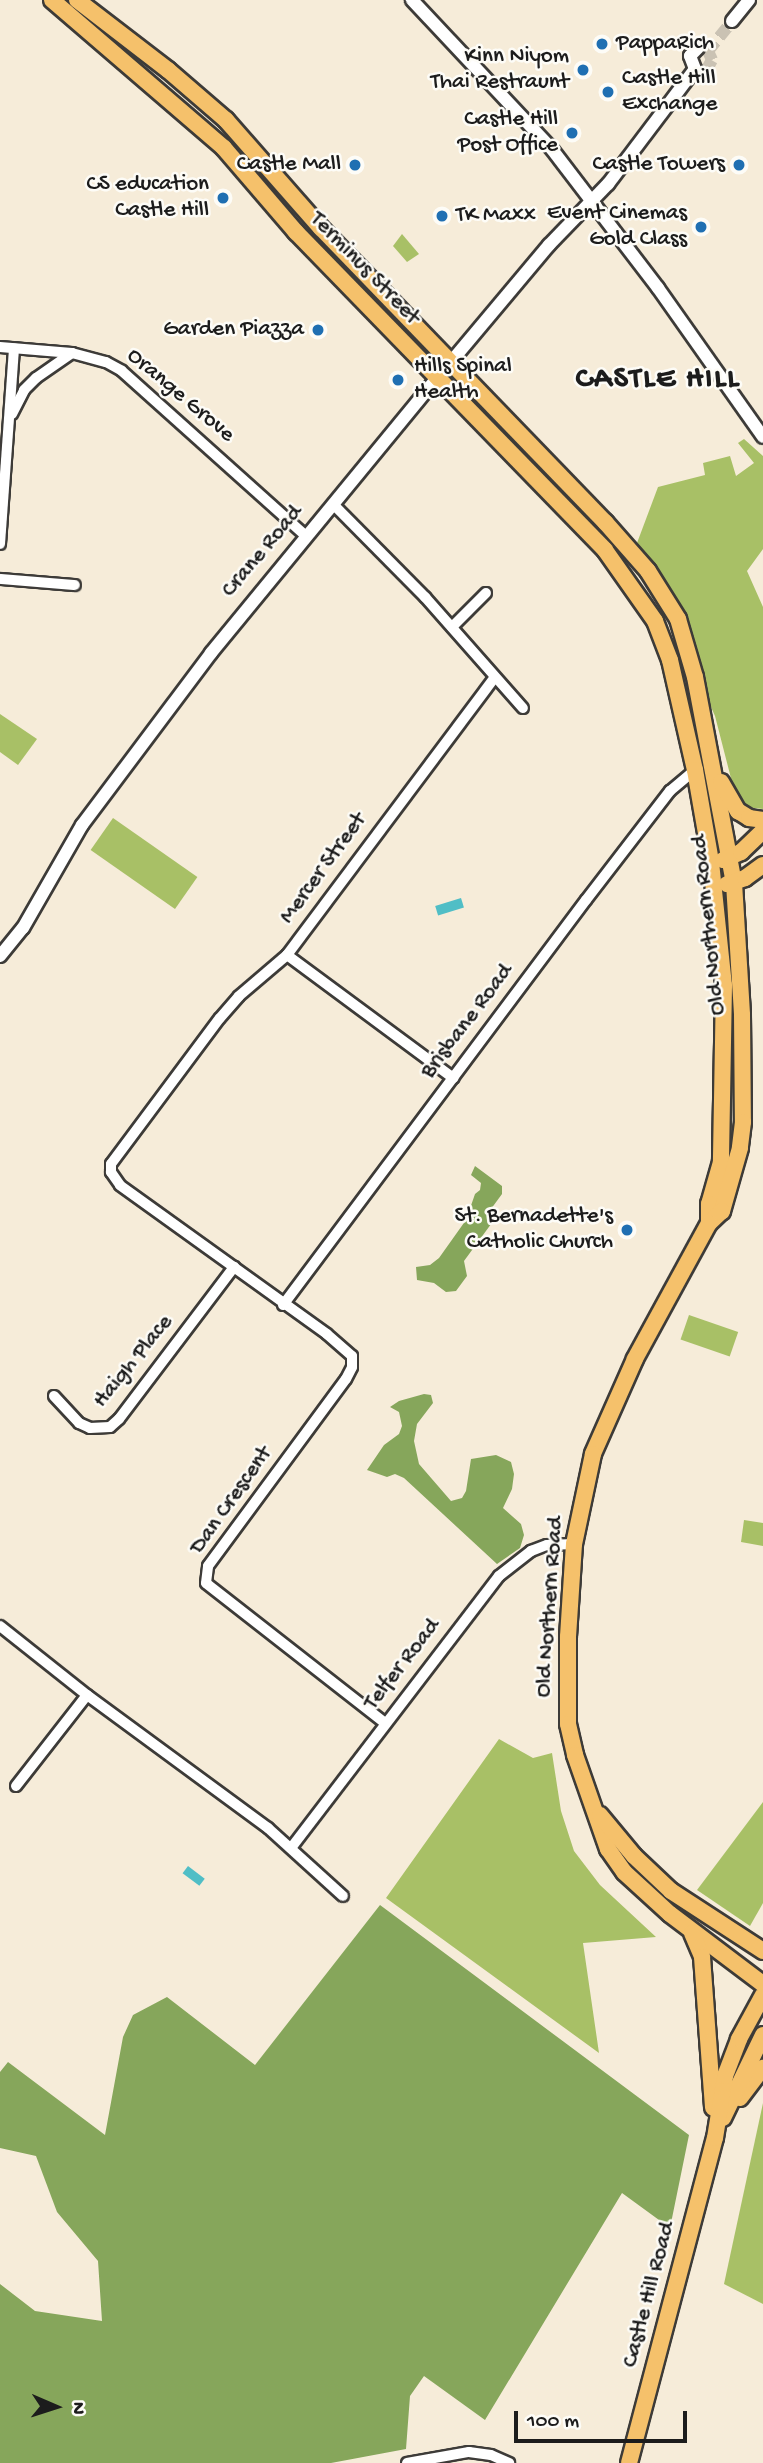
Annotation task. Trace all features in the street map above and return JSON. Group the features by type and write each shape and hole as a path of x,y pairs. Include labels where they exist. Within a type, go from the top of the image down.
{"main road":[{"name":"Terminus Street","path":"52,0 224,148 296,232 590,535 631,583"},
{"name":"Terminus Street","path":"77,0 168,70 226,120 321,229 630,550"},
{"path":"155,86 168,70"},
{"name":"Crane Road","path":"438,378 450,363"},
{"path":"590,535 605,522"},
{"name":"Old Northern Road","path":"630,550 648,571 678,619 695,677 734,883 743,1027 743,1122 740,1149 722,1211 709,1223 635,1359 605,1420 585,1482 574,1544 568,1637 568,1724 575,1755 608,1849 624,1872 690,1930 763,1984"},
{"name":"Old Northern Road","path":"631,583 662,634 695,770 714,886 724,985 725,1042 721,1162 709,1204 709,1223"},
{"path":"695,770 710,760 733,804 743,815 763,820"},
{"path":"710,862 730,859 763,831"},
{"path":"714,886 734,883 763,865"},
{"name":"Old Northern Road","path":"594,1808 663,1884 763,1951"},
{"path":"690,1930 702,1957 715,2138"},
{"name":"Castle Hill Road","path":"629,2463 715,2138 720,2099 731,2056 763,1995"},
{"name":"Castle Hill Road","path":"715,2138 763,2035"},
{"path":"715,2138 748,2085 763,2068"}],"street":[{"path":"412,0 517,109 592,201 658,288 763,437"},
{"path":"732,21 749,0"},
{"name":"Crane Road","path":"450,363 549,245 608,184 701,69 689,60 691,53 698,48"},
{"name":"Orange Grove","path":"0,347 72,353 98,359 122,371 306,536"},
{"path":"0,544 14,349"},
{"path":"9,420 24,390 36,378 72,353"},
{"name":"Crane Road","path":"0,956 23,928 82,825 240,615 438,378"},
{"path":"333,504 452,627 523,708"},
{"path":"0,579 75,584"},
{"path":"452,627 486,593"},
{"name":"Mercer Street","path":"453,1078 287,955 494,678"},
{"name":"Brisbane Road","path":"283,1305 670,791 695,770"},
{"path":"283,1305 120,1185 111,1172 111,1164 220,1018 239,996 287,955"},
{"name":"Haigh Place","path":"54,1396 79,1423 90,1428 110,1427 234,1268"},
{"name":"Dan Crescent","path":"283,1305 344,1347 353,1362 346,1379 208,1566 206,1583 384,1723"},
{"name":"Telfer Road","path":"291,1848 499,1576 515,1560 547,1545 574,1544"},
{"path":"0,1626 87,1695 268,1828 343,1896"},
{"path":"16,1786 87,1695"},
{"path":"407,2463 469,2452 491,2455 509,2463"}],"green space":[{"path":"402,234 419,254 407,262 393,246"},
{"path":"744,439 763,456 763,549 747,571 763,607 763,809 745,807 734,790 687,624 670,588 637,543 658,487 705,475 703,463 730,456 736,476 754,463 738,443"},
{"path":"0,714 37,739 18,765 0,752"},
{"path":"113,818 197,877 175,909 91,850"},
{"path":"475,1166 502,1186 502,1194 491,1209 490,1216 494,1220 464,1261 467,1276 456,1291 446,1292 434,1283 417,1280 416,1267 430,1265 439,1258 466,1220 475,1194 480,1190 481,1183 471,1175"},
{"path":"689,1315 738,1332 730,1357 681,1340"},
{"path":"424,1394 431,1395 433,1403 417,1424 414,1441 419,1464 451,1501 462,1498 466,1491 471,1459 496,1455 511,1462 514,1474 512,1489 503,1508 521,1524 524,1535 520,1548 497,1564 404,1478 395,1474 387,1477 367,1470 384,1445 399,1434 402,1426 399,1412 390,1407 399,1401"},
{"path":"744,1520 763,1523 763,1546 741,1542"},
{"path":"499,1739 533,1758 552,1753 561,1811 574,1851 600,1885 656,1937 583,1943 599,2053 386,1898"},
{"path":"763,1802 763,1903 750,1926 697,1890"},
{"path":"380,1905 689,2135 670,2228 622,2193 485,2420 424,2376 410,2396 406,2449 331,2463 0,2463 0,2284 35,2311 102,2321 98,2261 57,2212 36,2156 0,2148 0,2072 8,2062 105,2135 123,2037 133,2015 167,1997 255,2065"},
{"path":"763,2103 763,2304 724,2284"}],"water":[{"path":"461,898 464,908 438,915 435,906"},
{"path":"188,1866 205,1879 199,1886 183,1873"}],"tunnel":[{"path":"708,51 732,21"},
{"path":"707,69 712,60 708,51"}],"place":[{"name":"PappaRich","path":"602,44"},
{"name":"Kinn Niyom Thai Restraunt","path":"583,70"},
{"name":"Castle Hill Exchange","path":"608,92"},
{"name":"Castle Hill Post Office","path":"572,133"},
{"name":"Castle Mall","path":"355,165"},
{"name":"Castle Towers","path":"739,165"},
{"name":"CS education Castle Hill","path":"223,198"},
{"name":"TK Maxx","path":"442,216"},
{"name":"Event Cinemas Gold Class","path":"701,227"},
{"name":"Garden Piazza","path":"318,330"},
{"name":"Hills Spinal Health","path":"398,380"},
{"name":"St. Bernadette's Catholic Church","path":"627,1230"}],"district":[{"name":"CASTLE HILL","path":"658,381"}]}
